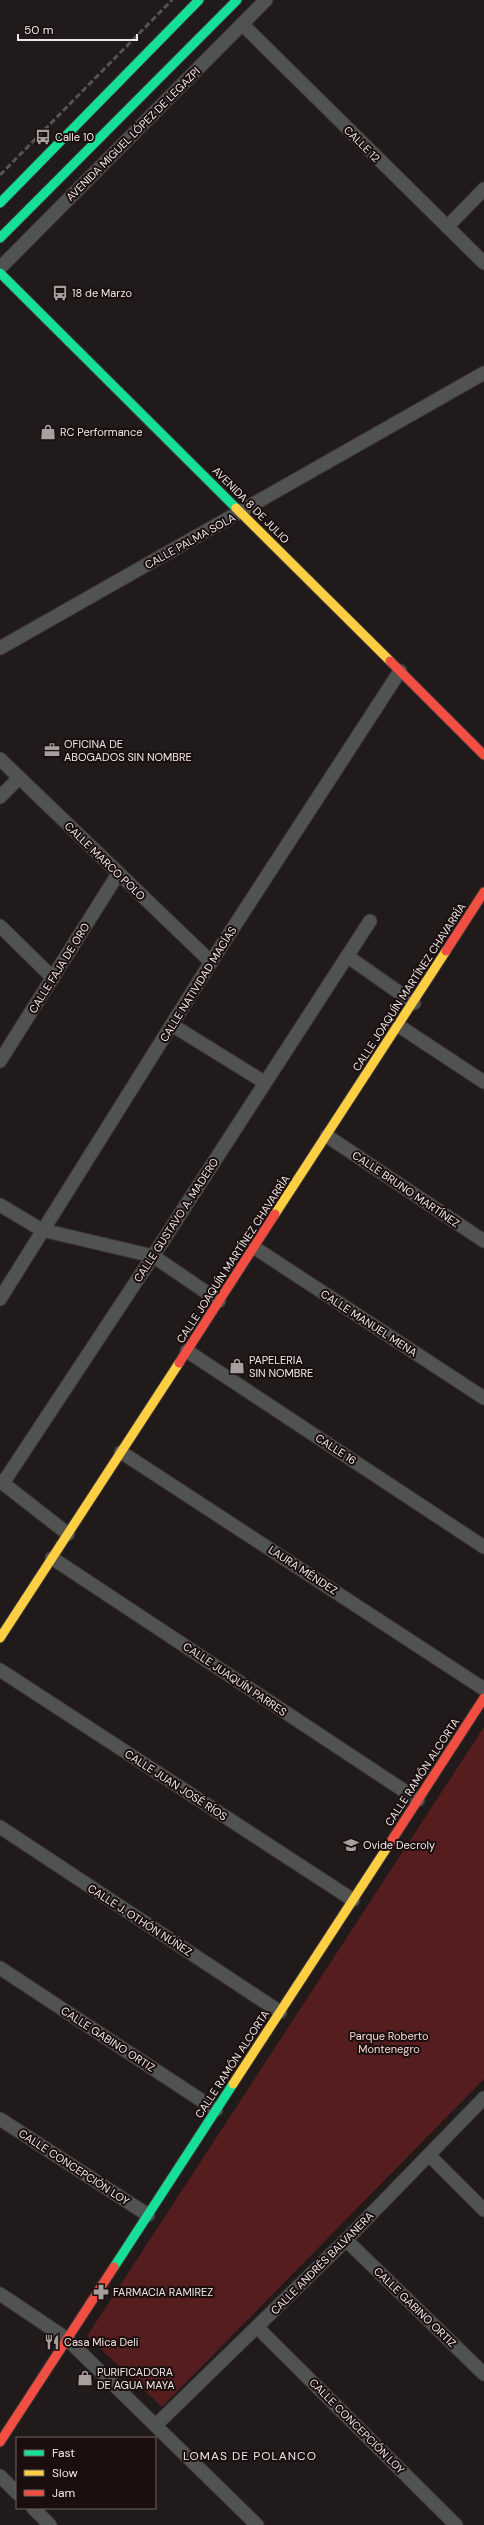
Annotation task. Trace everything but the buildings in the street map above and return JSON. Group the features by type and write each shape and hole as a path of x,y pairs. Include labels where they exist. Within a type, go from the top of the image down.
{"street":[{"path":"0,203 199,0"},
{"name":"AVENIDA MIGUEL LÓPEZ DE LEGAZPI","path":"0,238 237,0"},
{"name":"AVENIDA MIGUEL LÓPEZ DE LEGAZPI","path":"0,268 266,0"},
{"name":"CALLE 12","path":"242,24 484,263"},
{"path":"447,227 484,189"},
{"name":"AVENIDA 8 DE JULIO","path":"0,273 484,755"},
{"name":"CALLE PALMA SOLA","path":"0,648 484,374"},
{"name":"CALLE NATIVIDAD MACÍAS","path":"0,1298 211,962 400,671"},
{"name":"CALLE MARCO POLO","path":"0,759 211,962"},
{"path":"0,797 19,778"},
{"name":"CALLE FAJA DE ORO","path":"0,1061 118,874"},
{"name":"CALLE JOAQUÍN MARTÍNEZ CHAVARRÍA","path":"0,1638 328,1136 484,892"},
{"name":"CALLE GUSTAVO A. MADERO","path":"1,1482 153,1256 264,1082 370,921"},
{"path":"0,926 53,978"},
{"path":"347,956 414,1003"},
{"path":"172,1025 264,1082"},
{"path":"399,1026 484,1082"},
{"name":"CALLE BRUNO MARTÍNEZ","path":"328,1136 484,1241"},
{"path":"0,1205 42,1230 153,1256 219,1301"},
{"name":"CALLE MANUEL MENA","path":"254,1248 484,1398"},
{"name":"CALLE 16","path":"187,1351 484,1547"},
{"name":"LAURA MÉNDEZ","path":"121,1452 484,1689"},
{"path":"1,1482 68,1534"},
{"name":"CALLE JUAQUÍN PARRES","path":"52,1558 418,1800"},
{"name":"CALLE JUAN JOSÉ RÍOS","path":"0,1670 353,1900"},
{"name":"CALLE RAMÓN ALCORTA","path":"0,2442 484,1698"},
{"name":"CALLE J. OTHÓN NÚÑEZ","path":"0,1827 280,2012"},
{"name":"CALLE GABINO ORTIZ","path":"0,1968 216,2110"},
{"name":"CALLE ANDRÉS BALVANERA","path":"156,2425 346,2240 484,2098"},
{"name":"CALLE CONCEPCIÓN LOY","path":"0,2119 148,2215"},
{"path":"429,2155 484,2210"},
{"name":"CALLE GABINO ORTIZ","path":"346,2240 484,2374"},
{"path":"0,2294 67,2339 257,2525"},
{"name":"CALLE CONCEPCIÓN LOY","path":"257,2327 456,2525"},
{"path":"0,2476 16,2492"},
{"path":"34,2509 50,2525"}],"green space":[{"name":"Parque Roberto Montenegro","path":"484,1727 484,2079 162,2407 87,2336"}],"railway":[{"path":"0,175 172,0"}],"traffic: fast":[{"path":"0,203 199,0"},
{"path":"0,238 237,0"},
{"path":"0,273 236,508"},
{"path":"114,2267 233,2084"}],"traffic: slow":[{"path":"236,508 390,661"},
{"path":"275,1214 446,951"},
{"path":"0,1638 179,1363"},
{"path":"233,2084 390,1843"}],"traffic: jam":[{"path":"390,661 484,755"},
{"path":"446,951 484,892"},
{"path":"179,1363 275,1214"},
{"path":"390,1843 484,1698"},
{"path":"0,2442 114,2267"}],"place":[{"name":"Calle 10","path":"43,137"},
{"name":"18 de Marzo","path":"60,293"},
{"name":"RC Performance","path":"48,432"},
{"name":"OFICINA DE ABOGADOS SIN NOMBRE","path":"52,750"},
{"name":"PAPELERIA SIN NOMBRE","path":"237,1366"},
{"name":"Ovide Decroly","path":"351,1845"},
{"name":"FARMACIA RAMIREZ","path":"101,2292"},
{"name":"Casa Mica Deli","path":"52,2342"},
{"name":"PURIFICADORA DE AGUA MAYA","path":"85,2378"}],"district":[{"name":"LOMAS DE POLANCO","path":"250,2456"}]}
